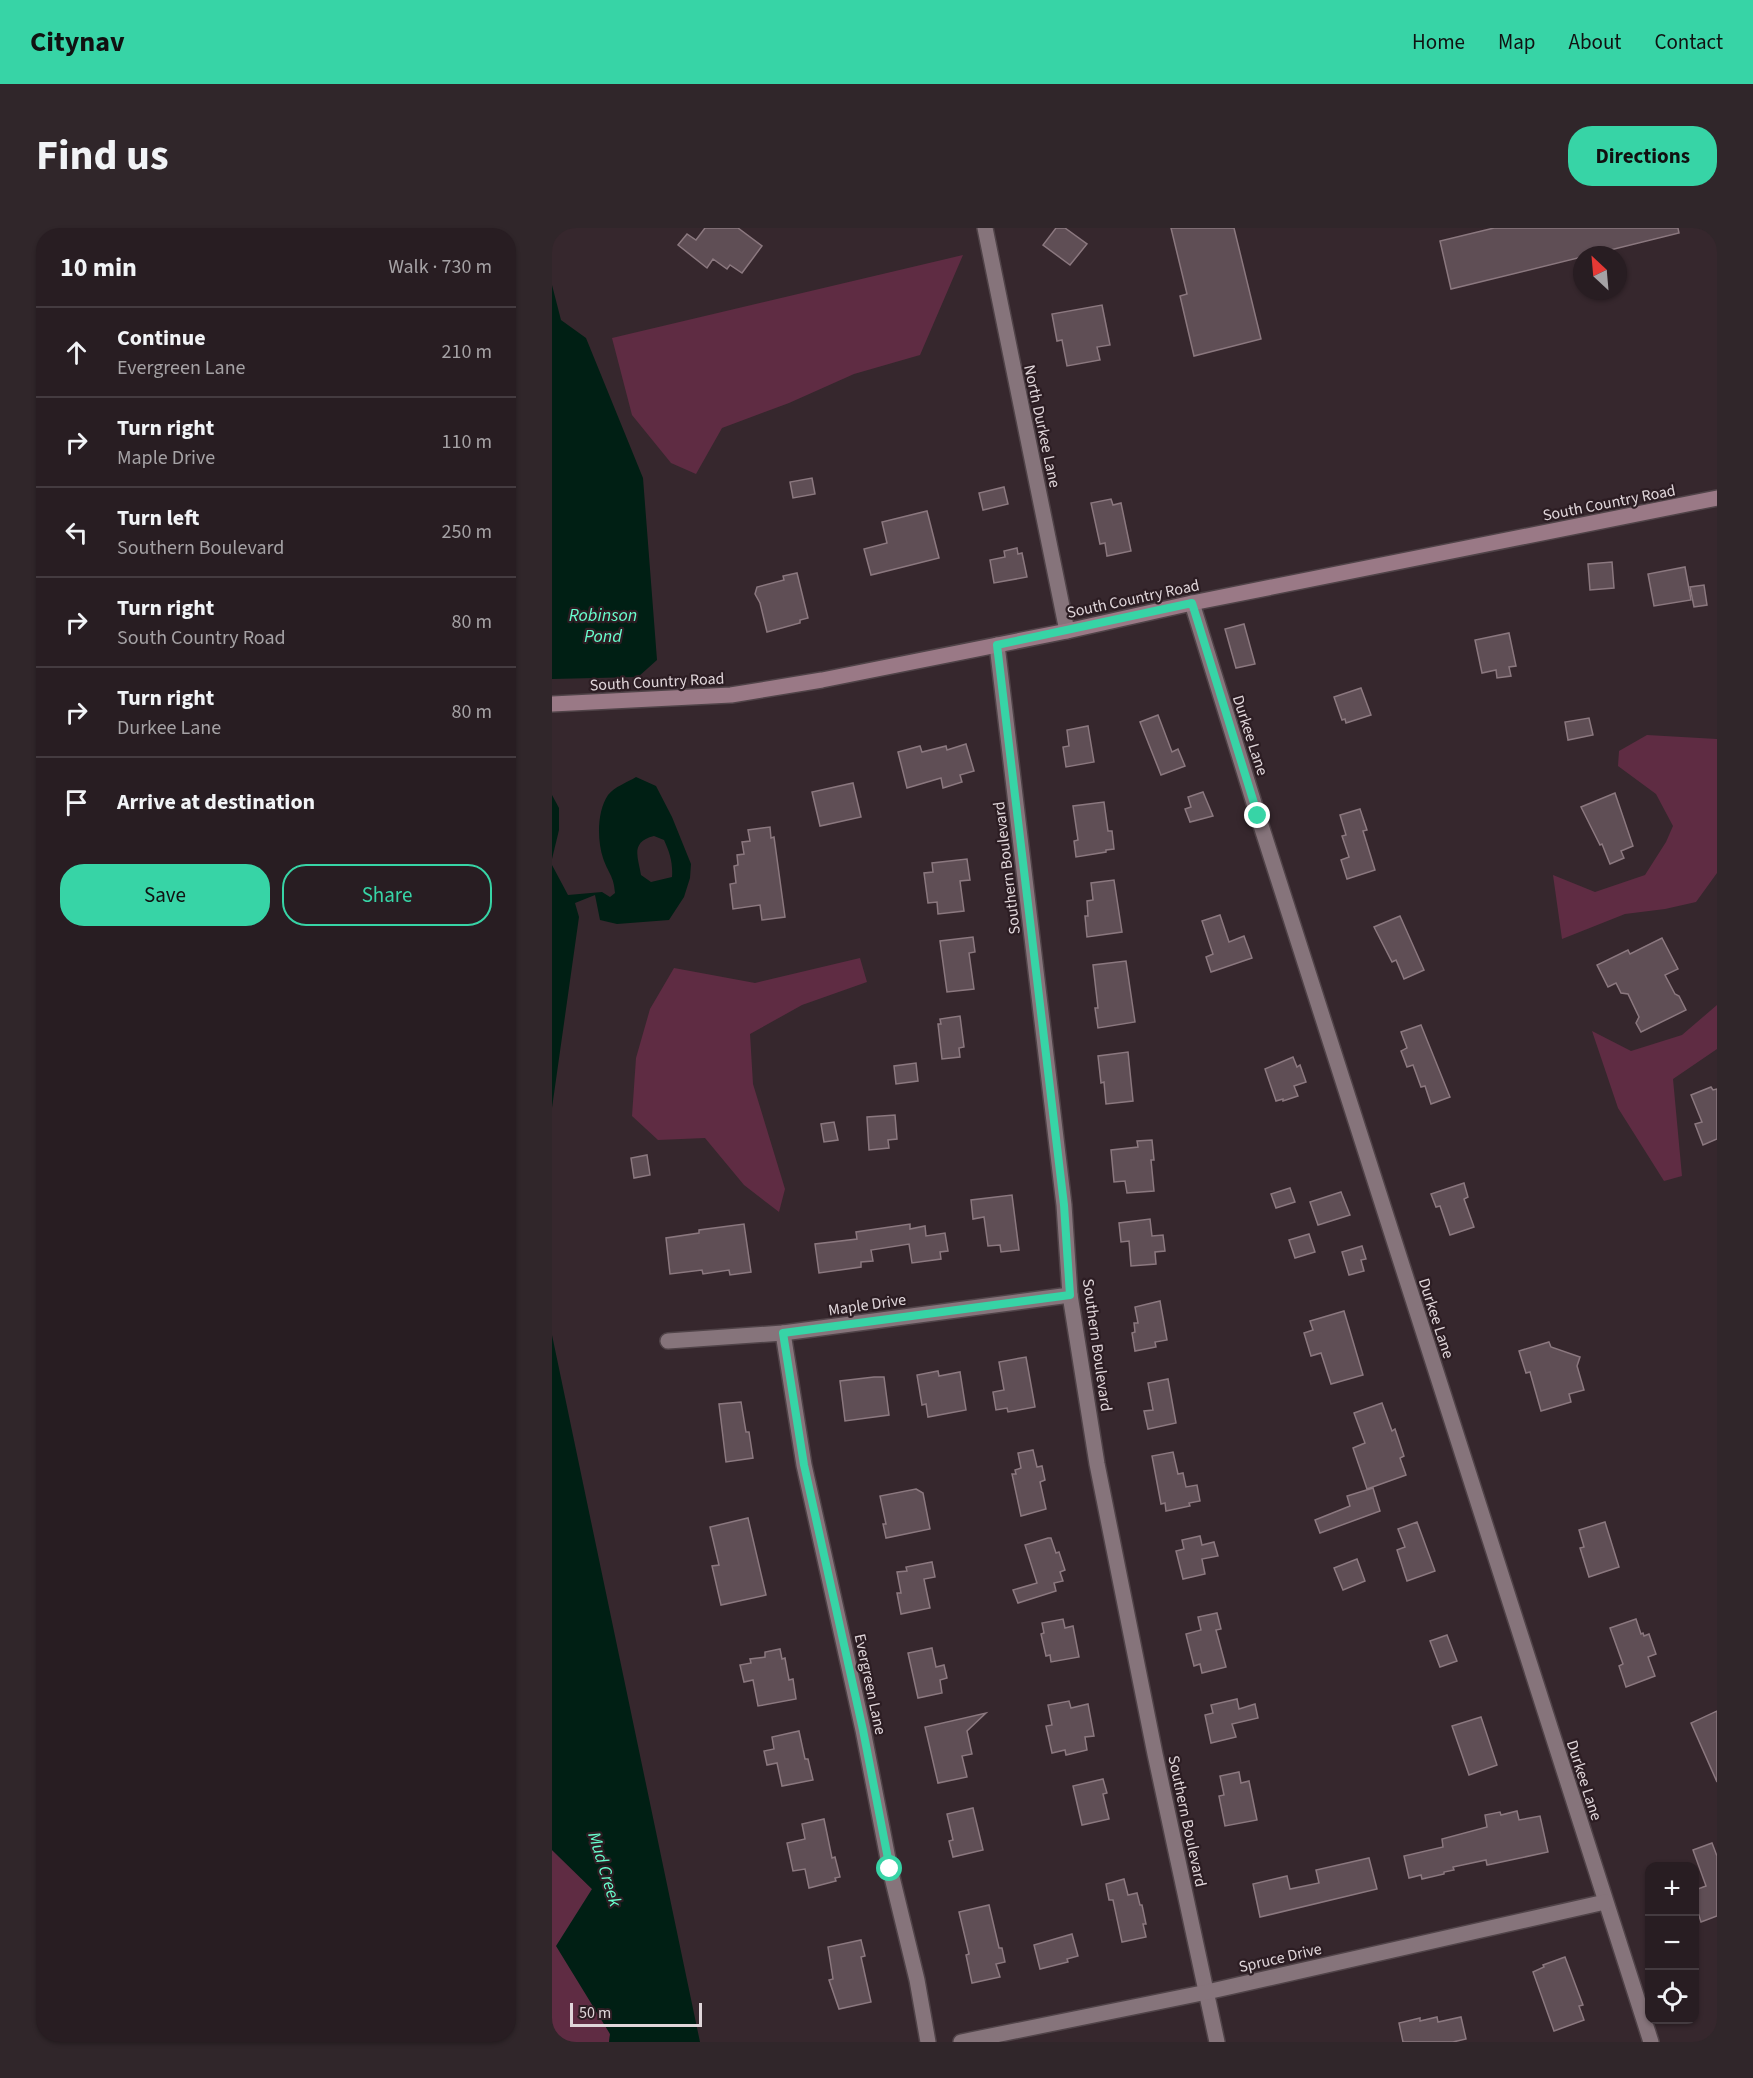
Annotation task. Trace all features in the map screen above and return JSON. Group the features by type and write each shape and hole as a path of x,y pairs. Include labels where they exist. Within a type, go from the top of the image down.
{"main road":[{"name":"South Country Road","path":"552,704 731,695 822,680 1717,498"}],"street":[{"name":"North Durkee Lane","path":"985,228 1067,631"},
{"name":"Durkee Lane","path":"1192,603 1216,685 1651,2042"},
{"name":"Southern Boulevard","path":"997,645 1064,1205 1070,1295 1097,1464 1217,2042"},
{"name":"Maple Drive","path":"668,1341 783,1333 1070,1295"},
{"name":"Evergreen Lane","path":"783,1333 804,1465 863,1730 890,1869 917,1980 928,2042"},
{"name":"Spruce Drive","path":"961,2042 1207,1992 1605,1902"}],"shaded area":[{"path":"963,255 920,355 854,374 789,403 722,428 696,474 671,463 632,415 612,338"},
{"path":"1647,735 1717,739 1717,873 1696,902 1625,914 1562,939 1553,875 1595,892 1645,875 1666,842 1673,826 1656,794 1618,766 1619,751"},
{"path":"860,958 867,982 802,1005 750,1034 753,1084 785,1189 779,1212 744,1185 705,1138 658,1140 632,1116 636,1058 650,1009 674,968 755,983"},
{"path":"1717,1005 1717,1049 1673,1079 1682,1176 1664,1181 1618,1108 1592,1031 1631,1051 1682,1035"},
{"path":"552,1850 592,1889 609,2042 552,2042"}],"water":[{"name":"Robinson Pond","path":"552,285 561,320 586,338 643,478 657,660 638,677 552,679"},
{"path":"636,777 656,786 672,817 691,864 690,878 684,897 669,920 617,924 600,920 595,895 575,903 579,917 552,1108 552,865 568,895 602,892 610,897 615,893 612,878 601,851 600,817 608,795 617,787","holes":["654,836 664,840 671,858 672,877 651,882 641,875 637,851 641,842 646,839"]},
{"path":"552,795 559,808 559,830 552,859"},
{"name":"Mud Creek","path":"552,1335 700,2042 609,2042 610,2034 556,1946 592,1889 552,1850"}],"building":[{"path":"705,228 738,228 762,246 742,273 730,265 727,269 713,259 707,268 678,245 687,234 696,240"},
{"path":"1056,228 1065,228 1087,244 1070,265 1043,245"},
{"path":"1171,228 1234,228 1261,339 1194,356 1180,296 1187,294"},
{"path":"1494,228 1678,228 1679,233 1626,246 1573,246 1573,259 1451,289 1440,241"},
{"path":"1102,305 1110,345 1097,347 1100,360 1067,366 1062,340 1057,341 1052,314"},
{"path":"812,478 815,494 793,498 790,482"},
{"path":"1004,487 1008,504 983,510 979,493"},
{"path":"1111,499 1113,505 1121,503 1131,551 1107,556 1105,543 1100,544 1091,503"},
{"path":"927,511 939,558 871,575 864,549 887,543 882,522"},
{"path":"1017,548 1018,554 1022,553 1027,577 994,583 990,560 1005,557 1004,551"},
{"path":"1612,562 1614,588 1590,590 1588,564"},
{"path":"1685,567 1691,600 1654,606 1648,574"},
{"path":"797,573 808,618 800,620 800,623 767,632 760,603 755,594 757,587 784,580 783,576"},
{"path":"1704,585 1707,605 1694,607 1690,587"},
{"path":"1244,624 1255,664 1236,668 1225,629"},
{"path":"1509,633 1516,666 1509,667 1511,676 1497,678 1496,670 1482,673 1475,640"},
{"path":"1361,688 1371,715 1346,723 1345,719 1342,720 1334,697"},
{"path":"1158,715 1172,752 1178,749 1185,766 1161,775 1140,722"},
{"path":"1589,718 1593,735 1568,740 1565,722"},
{"path":"1088,726 1094,762 1066,767 1063,747 1069,746 1067,730"},
{"path":"966,744 974,771 960,775 962,782 943,788 941,778 907,788 898,752 920,746 922,752 946,746 947,750"},
{"path":"853,783 861,817 820,826 812,792"},
{"path":"1203,792 1213,816 1190,822 1185,809 1191,807 1188,797"},
{"path":"1615,793 1633,846 1621,851 1624,858 1610,864 1602,844 1600,845 1581,807"},
{"path":"1104,802 1108,831 1112,831 1114,849 1076,857 1074,841 1078,840 1073,806"},
{"path":"1360,809 1367,830 1363,831 1375,870 1347,879 1341,860 1349,857 1342,836 1346,835 1340,815"},
{"path":"770,827 771,838 774,837 785,917 762,920 760,905 733,909 730,884 736,883 734,866 738,865 737,855 744,854 742,842 750,841 748,830"},
{"path":"967,859 970,880 960,881 964,911 938,914 937,902 928,903 924,873 933,872 932,863"},
{"path":"1114,880 1122,932 1087,937 1085,916 1088,916 1087,901 1093,900 1091,883"},
{"path":"1220,915 1229,942 1244,936 1252,958 1211,972 1206,957 1213,954 1202,921"},
{"path":"1400,916 1424,970 1404,979 1396,960 1392,962 1374,927"},
{"path":"973,937 975,952 969,953 974,989 947,992 940,941"},
{"path":"1662,938 1678,969 1665,975 1686,1010 1641,1032 1636,1023 1639,1017 1628,994 1621,993 1616,983 1608,987 1597,965 1628,950 1630,954"},
{"path":"1126,961 1135,1022 1098,1028 1093,965"},
{"path":"960,1016 964,1047 959,1048 960,1057 942,1059 938,1024 941,1024 940,1019"},
{"path":"1421,1025 1450,1097 1431,1104 1425,1086 1421,1087 1413,1065 1407,1067 1401,1051 1407,1048 1401,1032"},
{"path":"1128,1052 1133,1101 1106,1104 1098,1056"},
{"path":"1293,1057 1297,1067 1300,1065 1306,1082 1294,1086 1298,1096 1276,1101 1265,1069"},
{"path":"916,1063 918,1081 896,1084 894,1066"},
{"path":"1711,1087 1713,1090 1717,1089 1717,1139 1703,1145 1695,1124 1702,1122 1691,1095"},
{"path":"895,1115 897,1139 888,1140 889,1148 869,1150 867,1117"},
{"path":"834,1122 838,1140 824,1142 821,1124"},
{"path":"1152,1140 1154,1191 1127,1193 1125,1181 1114,1182 1111,1150 1138,1147 1137,1141"},
{"path":"647,1155 650,1175 634,1178 631,1158"},
{"path":"1464,1183 1468,1197 1464,1199 1474,1227 1450,1235 1440,1206 1436,1207 1431,1194"},
{"path":"1290,1188 1295,1202 1276,1208 1271,1194"},
{"path":"1341,1192 1350,1215 1318,1225 1310,1202"},
{"path":"1012,1195 1019,1250 1001,1252 1000,1245 988,1246 984,1217 973,1219 971,1200"},
{"path":"1150,1219 1152,1236 1163,1235 1165,1251 1155,1252 1156,1264 1131,1266 1129,1241 1121,1242 1119,1223"},
{"path":"744,1224 751,1272 730,1275 729,1270 703,1274 702,1270 670,1274 666,1238 699,1233 699,1230"},
{"path":"910,1224 910,1229 925,1226 926,1236 945,1233 948,1251 940,1252 941,1259 912,1263 909,1244 871,1250 873,1261 861,1262 861,1267 819,1273 815,1244 857,1239 856,1232"},
{"path":"1309,1234 1315,1252 1295,1258 1289,1240"},
{"path":"1362,1246 1366,1259 1361,1260 1364,1271 1349,1275 1342,1252"},
{"path":"1160,1301 1167,1340 1155,1342 1156,1347 1135,1351 1132,1333 1135,1332 1134,1323 1138,1323 1135,1307"},
{"path":"1344,1311 1363,1375 1331,1384 1321,1353 1311,1356 1304,1333 1313,1330 1310,1321"},
{"path":"1549,1342 1551,1347 1580,1357 1577,1366 1584,1390 1569,1394 1571,1402 1541,1411 1530,1372 1526,1373 1519,1351"},
{"path":"1026,1357 1035,1407 1008,1412 1007,1408 996,1410 993,1392 1004,1390 999,1362"},
{"path":"938,1371 939,1376 960,1372 966,1410 928,1417 926,1404 922,1405 917,1375"},
{"path":"884,1377 889,1415 845,1421 840,1381"},
{"path":"1168,1379 1176,1423 1148,1429 1144,1411 1153,1410 1148,1383"},
{"path":"741,1402 753,1458 726,1462 719,1404"},
{"path":"1382,1403 1392,1431 1395,1429 1404,1456 1400,1458 1406,1475 1367,1489 1353,1448 1365,1443 1354,1413"},
{"path":"1033,1450 1037,1467 1042,1466 1045,1480 1040,1482 1046,1509 1021,1516 1012,1474 1016,1474 1015,1470 1021,1468 1018,1453"},
{"path":"1173,1452 1178,1474 1183,1473 1186,1487 1197,1485 1200,1501 1189,1503 1190,1506 1166,1511 1165,1503 1161,1504 1152,1456"},
{"path":"1373,1488 1380,1511 1320,1533 1315,1520 1350,1506 1347,1496"},
{"path":"916,1489 923,1493 930,1529 886,1538 883,1524 886,1524 880,1496"},
{"path":"748,1518 766,1595 721,1605 712,1566 719,1565 710,1527"},
{"path":"1417,1522 1435,1571 1407,1581 1397,1550 1405,1547 1398,1529"},
{"path":"1605,1522 1619,1567 1589,1577 1580,1548 1584,1547 1579,1530"},
{"path":"1200,1536 1202,1545 1214,1542 1218,1556 1202,1559 1205,1574 1183,1579 1176,1551 1184,1549 1182,1540"},
{"path":"1051,1538 1056,1553 1059,1552 1065,1570 1060,1572 1063,1581 1054,1583 1056,1591 1018,1603 1013,1590 1037,1583 1025,1545"},
{"path":"1357,1559 1365,1581 1343,1590 1334,1568"},
{"path":"932,1562 935,1577 924,1579 930,1608 901,1614 897,1593 901,1593 897,1572 907,1571 906,1567"},
{"path":"1217,1613 1221,1629 1216,1630 1226,1667 1202,1673 1200,1664 1194,1666 1186,1634 1201,1630 1198,1617"},
{"path":"1063,1619 1065,1628 1073,1626 1079,1657 1051,1662 1050,1655 1046,1656 1041,1634 1044,1633 1042,1623"},
{"path":"1636,1619 1641,1634 1643,1633 1644,1636 1649,1634 1656,1654 1648,1657 1655,1676 1626,1687 1619,1666 1623,1664 1610,1628"},
{"path":"1447,1635 1457,1661 1440,1667 1430,1641"},
{"path":"932,1648 936,1667 944,1665 947,1678 940,1680 942,1693 918,1698 908,1653"},
{"path":"780,1649 782,1659 785,1658 789,1680 793,1679 796,1699 758,1706 753,1680 744,1682 740,1665 751,1663 750,1659 765,1657 765,1652"},
{"path":"1237,1699 1239,1709 1255,1704 1258,1718 1232,1724 1236,1737 1211,1743 1205,1715 1213,1713 1211,1705"},
{"path":"1069,1701 1071,1708 1088,1704 1094,1736 1085,1737 1087,1750 1066,1755 1065,1750 1052,1753 1046,1726 1052,1725 1048,1705"},
{"path":"1717,1711 1717,1782 1691,1723"},
{"path":"986,1713 967,1731 972,1754 962,1756 967,1777 938,1783 925,1727"},
{"path":"1481,1717 1497,1765 1469,1775 1452,1726"},
{"path":"799,1731 805,1759 808,1759 813,1780 782,1786 777,1763 767,1765 764,1751 774,1749 772,1737"},
{"path":"1239,1772 1241,1783 1249,1781 1257,1820 1225,1826 1219,1796 1224,1795 1220,1776"},
{"path":"1103,1779 1107,1793 1103,1794 1109,1819 1082,1825 1073,1786"},
{"path":"973,1808 983,1850 953,1857 949,1841 953,1840 947,1814"},
{"path":"1517,1811 1519,1820 1540,1816 1548,1852 1487,1865 1486,1860 1453,1867 1454,1870 1444,1872 1444,1874 1422,1879 1421,1875 1409,1878 1404,1856 1443,1847 1442,1839 1487,1827 1485,1815 1500,1812 1501,1815"},
{"path":"824,1819 832,1858 835,1857 840,1877 835,1878 836,1881 809,1888 805,1869 793,1871 787,1843 805,1839 802,1824"},
{"path":"1712,1843 1717,1856 1717,1916 1701,1922 1699,1889 1706,1886 1693,1850"},
{"path":"1369,1858 1377,1889 1260,1917 1253,1884 1287,1876 1290,1889 1319,1883 1316,1870"},
{"path":"1124,1879 1128,1895 1137,1893 1140,1905 1142,1905 1146,1937 1122,1942 1113,1900 1109,1900 1106,1884"},
{"path":"989,1905 999,1948 1002,1948 1005,1962 996,1964 1000,1977 972,1983 966,1955 969,1954 959,1912"},
{"path":"1072,1934 1078,1956 1067,1959 1068,1962 1040,1969 1034,1945"},
{"path":"861,1940 865,1956 861,1957 871,2002 839,2009 829,1980 833,1979 828,1947"},
{"path":"1565,1957 1583,2005 1579,2006 1584,2020 1554,2031 1533,1972 1544,1967 1543,1965"},
{"path":"1437,2017 1438,2022 1461,2017 1466,2039 1453,2042 1403,2042 1399,2023"}],"route":[{"path":"890,1869 863,1730 804,1465 783,1333 1070,1295 1064,1205 997,645 1192,603 1258,816"}]}
